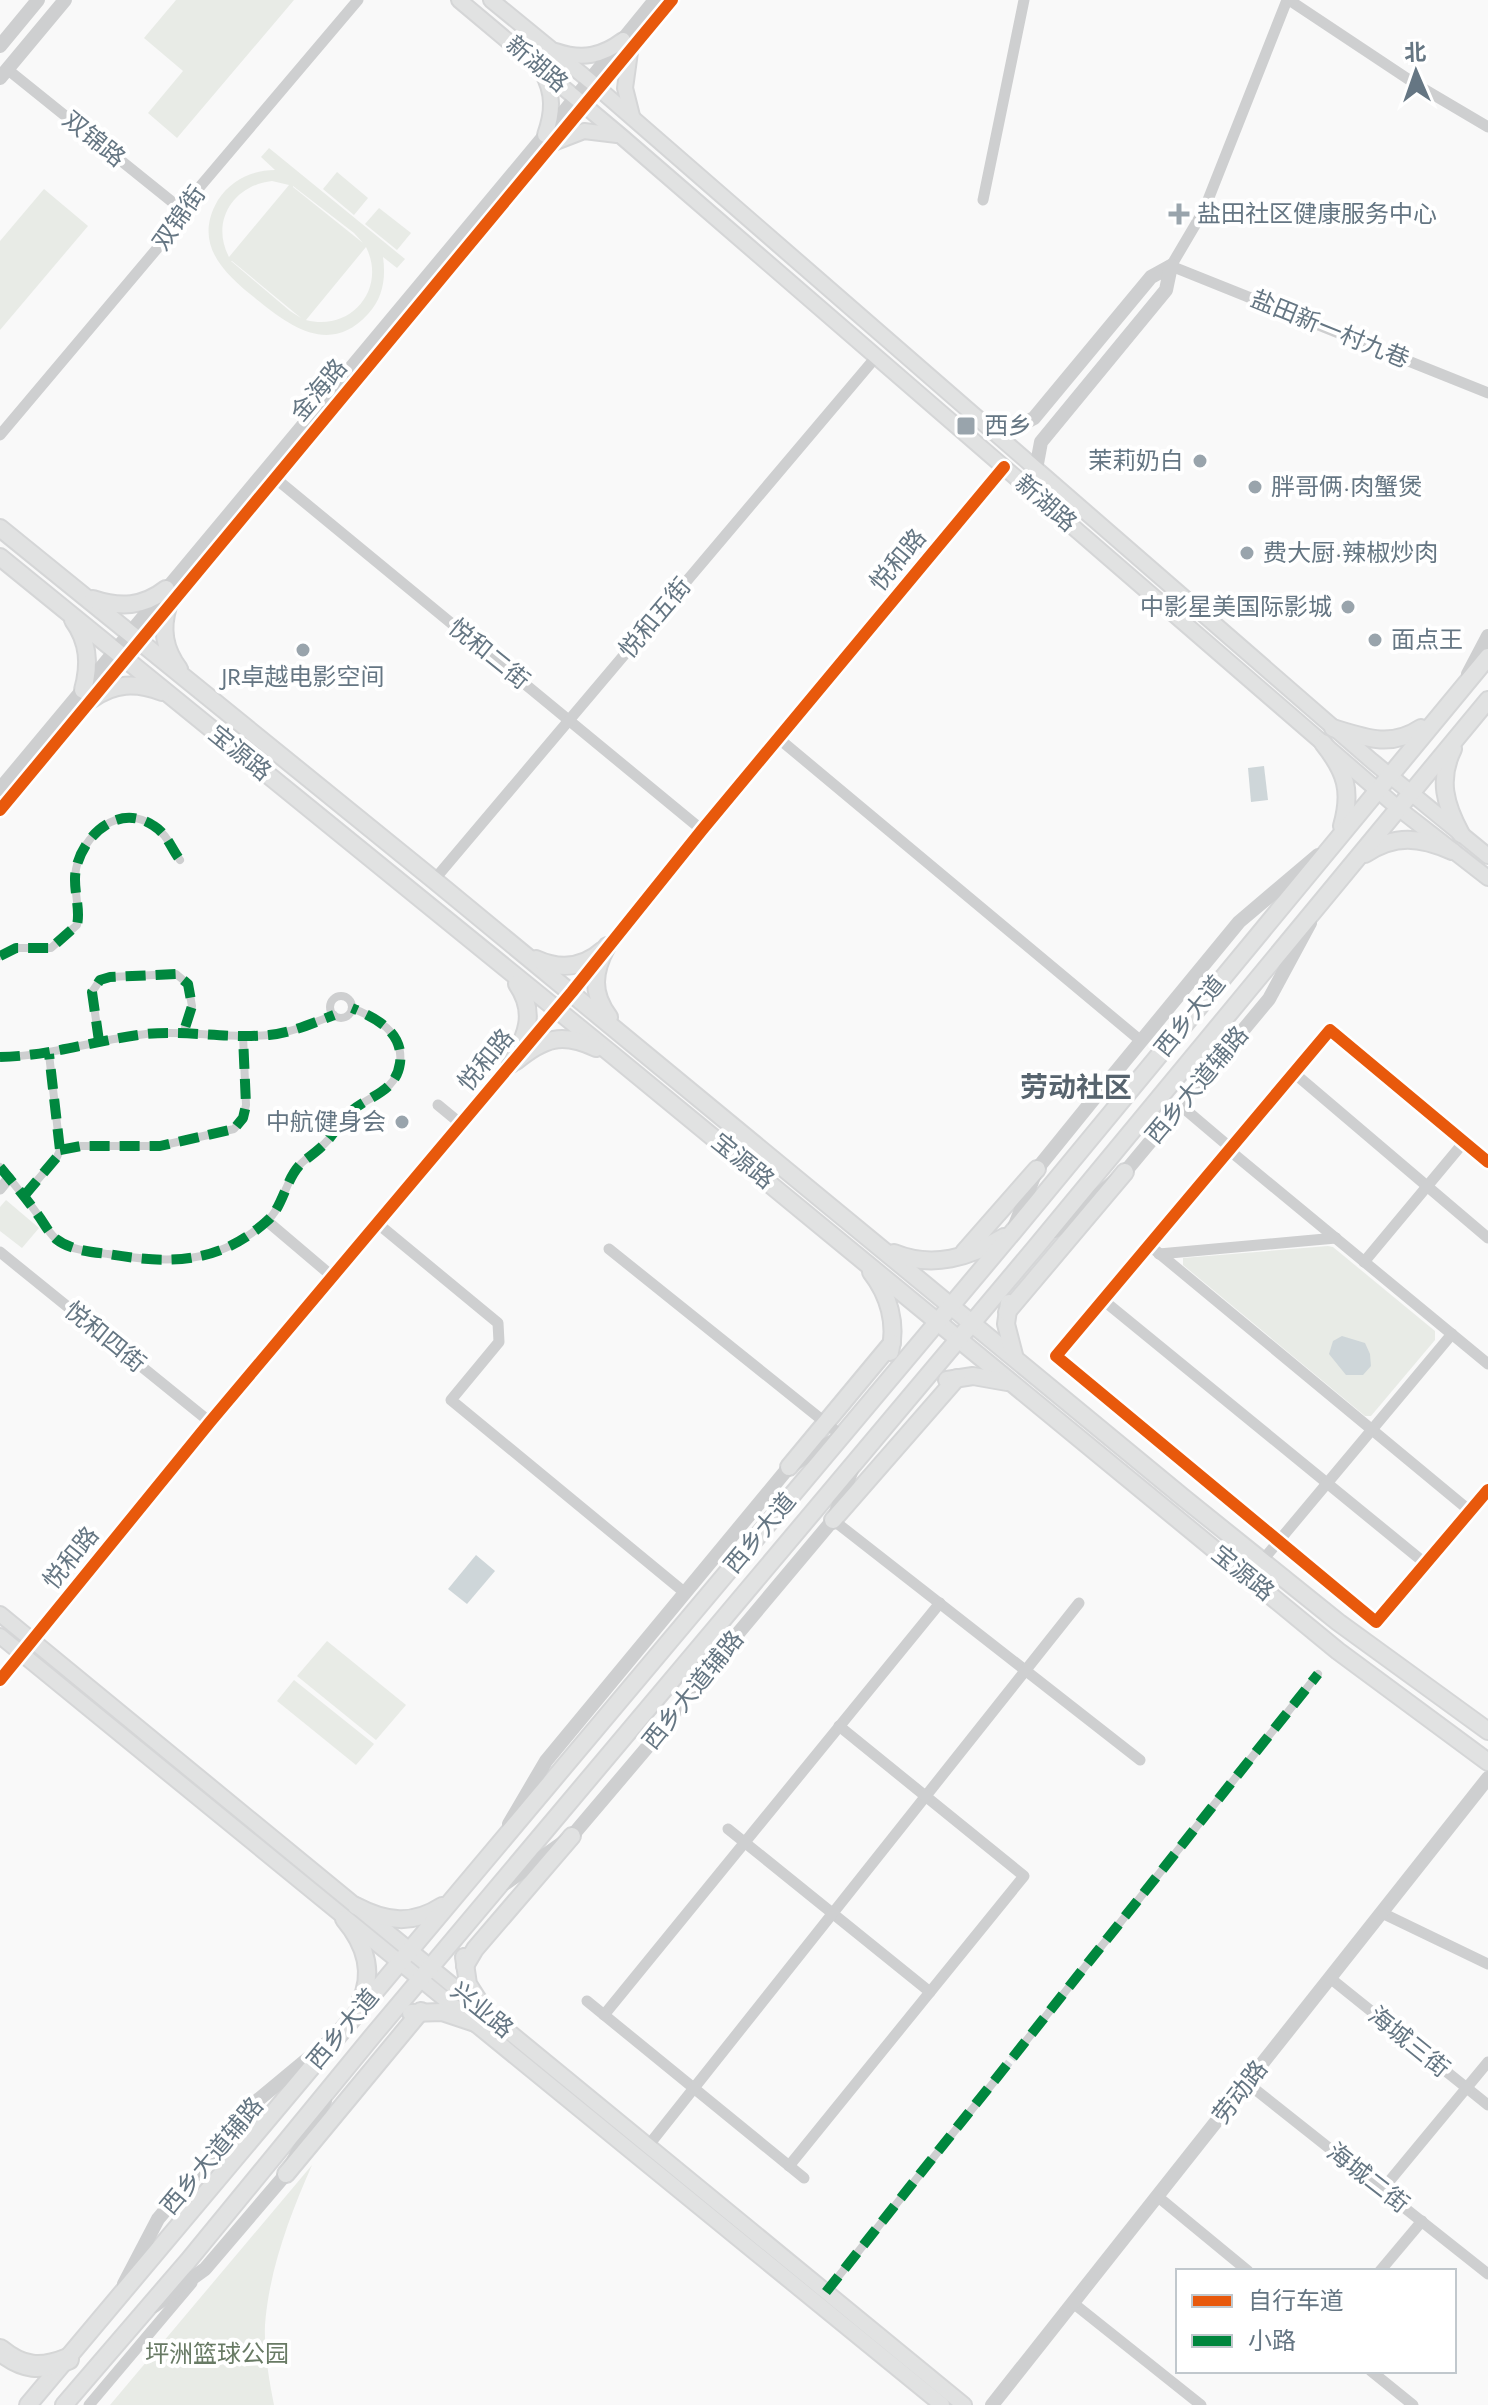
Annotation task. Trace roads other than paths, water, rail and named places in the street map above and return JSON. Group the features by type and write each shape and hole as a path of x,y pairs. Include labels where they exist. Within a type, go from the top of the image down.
{"highway":[{"path":"0,2350 33,2368 68,2359"}],"main road":[{"name":"新湖路","path":"459,0 581,101 1376,790 1488,878"},
{"name":"新湖路","path":"491,0 594,85 1333,728 1488,856"},
{"path":"552,50 572,56 589,56 627,46 625,88 634,120"},
{"path":"538,65 548,85 551,100 549,139 584,131 604,131 621,136"},
{"name":"宝源路","path":"0,528 521,950 1262,1561 1338,1622 1488,1731"},
{"name":"宝源路","path":"0,557 858,1255 1338,1651 1488,1762"},
{"path":"83,596 108,604 130,605 167,597 163,623 166,644 173,661 187,680"},
{"path":"65,610 77,625 85,644 87,695 131,685 160,691 180,704"},
{"name":"西乡大道","path":"28,2405 1013,1232 1488,657"},
{"name":"西乡大道","path":"64,2405 1036,1247 1488,700"},
{"path":"1333,728 1372,740 1390,741 1408,737 1436,719"},
{"path":"1461,732 1447,760 1444,788 1448,807 1461,834"},
{"path":"1323,743 1341,770 1347,789 1348,800 1335,840"},
{"path":"1354,861 1379,844 1402,839 1423,840 1452,851"},
{"path":"521,950 540,961 566,966 587,962 607,946"},
{"path":"607,946 596,972 596,994 599,1004 634,1044"},
{"path":"497,962 523,993 529,1015 523,1041 511,1064"},
{"path":"511,1064 542,1042 554,1039 577,1041 614,1056"},
{"path":"960,1257 1037,1169"},
{"path":"1007,1312 1125,1172"},
{"path":"870,1238 895,1254 910,1259 945,1261 1013,1232"},
{"path":"1014,1356 1008,1334 1007,1312 1036,1247"},
{"path":"858,1255 876,1279 891,1313 892,1343 884,1374 873,1397"},
{"path":"789,1467 892,1343"},
{"path":"899,1410 933,1385 957,1378 973,1376 1013,1383"},
{"path":"833,1520 957,1378"},
{"path":"1034,1401 1030,1391 1033,1385 1039,1382 1048,1385"},
{"name":"兴业路","path":"0,1614 356,1906 426,1973 940,2404"},
{"name":"兴业路","path":"0,1636 344,1919 405,1955"},
{"path":"465,1966 475,1949 572,1836"},
{"path":"356,1906 383,1918 408,1920 434,1912 454,1899"},
{"path":"375,2033 402,2017 421,2011 481,2019 465,1966 467,1934 479,1910"},
{"path":"344,1919 360,1940 368,1967 363,1997 353,2017"},
{"path":"286,2174 421,2011"},
{"name":"兴业路","path":"481,2019 648,2146 964,2405"}],"street":[{"path":"0,46 38,0"},
{"path":"4,73 65,0"},
{"name":"双锦街","path":"0,435 182,219 181,209 358,0"},
{"name":"金海路","path":"627,46 655,0"},
{"name":"金海路","path":"0,810 87,695 167,597 594,85 672,0"},
{"path":"983,200 1024,0"},
{"path":"1036,469 1041,442 1166,290 1171,266 1204,210 1288,0 1417,85 1488,127"},
{"name":"双锦路","path":"4,73 181,209"},
{"name":"金海路","path":"167,597 275,478 549,139"},
{"path":"992,430 1017,427 1034,418 1151,277 1171,266"},
{"name":"盐田新一村九巷","path":"1171,266 1488,393"},
{"name":"悦和五街","path":"434,880 876,357"},
{"name":"悦和路","path":"0,1680 210,1422 572,992 702,830 1004,467"},
{"name":"悦和二街","path":"275,478 702,830"},
{"path":"1459,691 1488,636"},
{"name":"金海路","path":"0,789 87,695"},
{"path":"1473,718 1488,706"},
{"path":"778,738 1141,1041"},
{"path":"0,956 16,948 51,948 77,925 75,870 81,853 104,824 123,818 151,823 163,832 180,860"},
{"path":"1013,1232 1037,1169 1141,1041 1239,922 1335,840"},
{"name":"西乡大道辅路","path":"1036,1247 1125,1172 1269,999 1324,897"},
{"path":"99,1041 92,992 100,980 110,977 165,973 183,978 188,984 192,1006 184,1031"},
{"path":"0,1167 58,1240 92,1252 167,1262 192,1260 236,1243 267,1221 290,1176 328,1140 350,1112 382,1093 393,1082 400,1060 399,1049 389,1029 380,1021 352,1008 347,998 338,997 331,1004 334,1015"},
{"path":"0,1057 49,1054 99,1041 184,1031 273,1035 334,1015 343,1018 352,1008"},
{"path":"1488,1162 1330,1030 1056,1356 1376,1622 1488,1490"},
{"path":"60,1150 81,1146 160,1146 234,1129 243,1118 246,1105 243,1036"},
{"path":"24,1196 60,1150 49,1054"},
{"path":"1294,1073 1488,1238"},
{"path":"438,1105 461,1124"},
{"path":"1180,1105 1229,1150 1488,1364"},
{"path":"1364,1262 1464,1142"},
{"path":"0,1189 9,1178"},
{"path":"267,1221 333,1277"},
{"path":"377,1223 498,1323 499,1342 451,1400 684,1592"},
{"path":"1159,1254 1336,1238"},
{"path":"1149,1245 1470,1511"},
{"path":"492,1852 546,1761 789,1467 842,1436 609,1249"},
{"name":"悦和四街","path":"0,1252 210,1422"},
{"path":"1103,1300 1426,1564"},
{"path":"1262,1561 1452,1334"},
{"name":"西乡大道辅路","path":"496,1890 572,1836 833,1520 855,1462"},
{"path":"833,1520 1140,1760"},
{"path":"604,2015 940,1603"},
{"path":"648,2146 1079,1603"},
{"path":"1022,2046 1318,1674"},
{"path":"789,2166 1024,1876 839,1726"},
{"name":"劳动路","path":"992,2405 1488,1778"},
{"path":"728,1829 930,1992"},
{"path":"1382,1913 1488,1964"},
{"name":"海城三街","path":"1330,1978 1488,2105"},
{"path":"587,2001 804,2178"},
{"path":"1382,2190 1488,2062"},
{"path":"826,2292 997,2078"},
{"path":"90,2404 286,2174 335,2083"},
{"name":"海城二街","path":"1247,2083 1488,2273"},
{"path":"1157,2196 1246,2269"},
{"path":"1382,2269 1422,2221"},
{"path":"137,2318 205,2269"},
{"path":"1073,2303 1201,2405"},
{"path":"1373,2373 1413,2405"}],"tunnel":[{"path":"997,2078 1022,2046"}],"place":[{"name":"盐田社区健康服务中心","path":"1179,214"},
{"name":"西乡","path":"966,426"},
{"name":"茉莉奶白","path":"1200,461"},
{"name":"胖哥俩·肉蟹煲","path":"1255,487"},
{"name":"费大厨·辣椒炒肉","path":"1247,553"},
{"name":"中影星美国际影城","path":"1348,607"},
{"name":"面点王","path":"1375,640"},
{"name":"JR卓越电影空间","path":"303,650"},
{"name":"中航健身会","path":"402,1122"}],"district":[{"name":"劳动社区","path":"1076,1087"}],"park label":[{"name":"坪洲篮球公园","path":"217,2354"}]}
